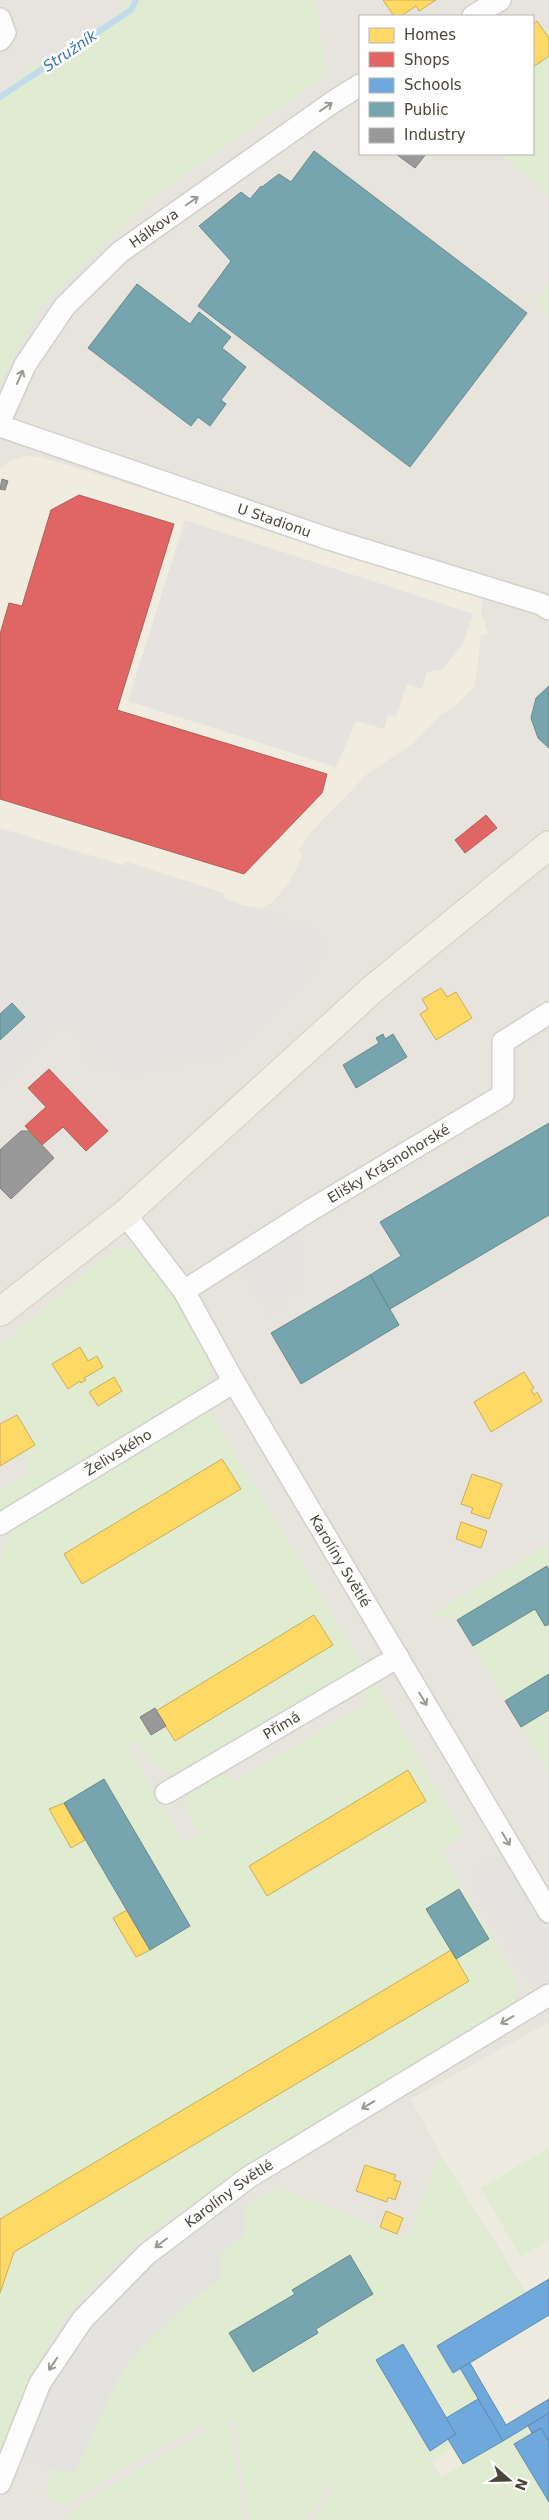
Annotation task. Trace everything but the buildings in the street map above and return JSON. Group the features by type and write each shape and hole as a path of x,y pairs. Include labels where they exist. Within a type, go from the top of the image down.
{"main road":[{"path":"0,1312 125,1214 374,988 549,845"}],"street":[{"path":"475,15 500,0"},
{"path":"0,19 6,33 0,40"},
{"name":"Hálkova","path":"0,421 25,365 65,306 120,252 359,86"},
{"name":"U Stadionu","path":"0,426 328,539 541,604 549,609"},
{"name":"Elišky Krásnohorské","path":"184,1291 309,1211 503,1095 503,1042 549,1013"},
{"name":"Karolíny Světlé","path":"125,1214 184,1291 234,1382 549,1912"},
{"name":"Želivského","path":"0,1524 234,1382"},
{"name":"Přímá","path":"166,1793 398,1657"},
{"name":"Karolíny Světlé","path":"0,2483 40,2383 83,2320 147,2254 249,2177 549,1995"}],"shaded area":[{"path":"0,0 549,0 549,2520 0,2520"},
{"path":"25,456 41,457 216,511 215,515 483,597 481,617 483,617 488,634 481,636 475,686 456,705 441,715 411,745 366,775 313,830 298,851 303,854 290,881 273,902 260,908 242,905 223,897 224,893 125,861 123,865 0,828 0,469 10,461"},
{"path":"185,520 473,614 463,644 443,669 427,672 422,689 407,684 396,717 388,715 384,729 356,721 336,767 128,701"},
{"path":"0,829 313,928 327,951 306,983 231,1055 126,1075 79,1060 89,1038 62,1027 0,1084"},
{"path":"298,1218 300,1294 282,1297 286,1304 269,1315 235,1258"},
{"path":"511,1858 549,1922 549,1985 531,1984 471,1882 485,1859"},
{"path":"549,2022 549,2520 449,2491 369,2357 403,2344 437,2346 526,2292 440,2154 411,2099"},
{"path":"241,2184 246,2235 220,2253 222,2276 164,2324 140,2349 121,2374 75,2472 51,2469 19,2458 83,2319"}],"green space":[{"path":"130,0 313,0 316,4 326,75 150,199 40,307 0,384 0,95 30,68 104,27"},
{"path":"549,56 549,194 502,155 534,155 534,66"},
{"path":"549,286 549,318 537,301"},
{"path":"119,1248 141,1250 152,1257 212,1359 208,1380 196,1397 0,1514 0,1491 28,1474 24,1450 35,1444 14,1412 0,1420 0,1346 113,1250"},
{"path":"210,1411 364,1667 185,1773 176,1773 156,1765 139,1740 128,1747 184,1843 200,1835 186,1804 190,1791 219,1772 226,1774 234,1782 365,1705 364,1683 373,1679 464,1835 440,1850 513,1973 517,1990 516,1995 512,2005 504,2014 236,2175 204,2195 143,2239 88,2290 55,2334 28,2385 0,2455 0,1562 11,1529"},
{"path":"549,1544 549,1773 458,1620 430,1615"},
{"path":"549,2148 549,2240 521,2257 481,2188"},
{"path":"440,2154 520,2286 527,2292 437,2345 453,2371 460,2367 479,2399 448,2418 404,2345 377,2361 431,2450 449,2440 454,2447 430,2462 440,2478 529,2426 532,2433 515,2443 549,2501 549,2520 313,2520 333,2492 330,2488 307,2520 249,2520 235,2418 230,2421 243,2520 66,2520 66,2516 130,2474 206,2432 202,2424 120,2470 66,2505 45,2498 51,2469 75,2472 111,2393 139,2350 167,2320 221,2276 220,2253 246,2235 245,2207 278,2187 407,2239"}],"waterway":[{"name":"Stružník","path":"0,97 131,10 136,0"}]}
